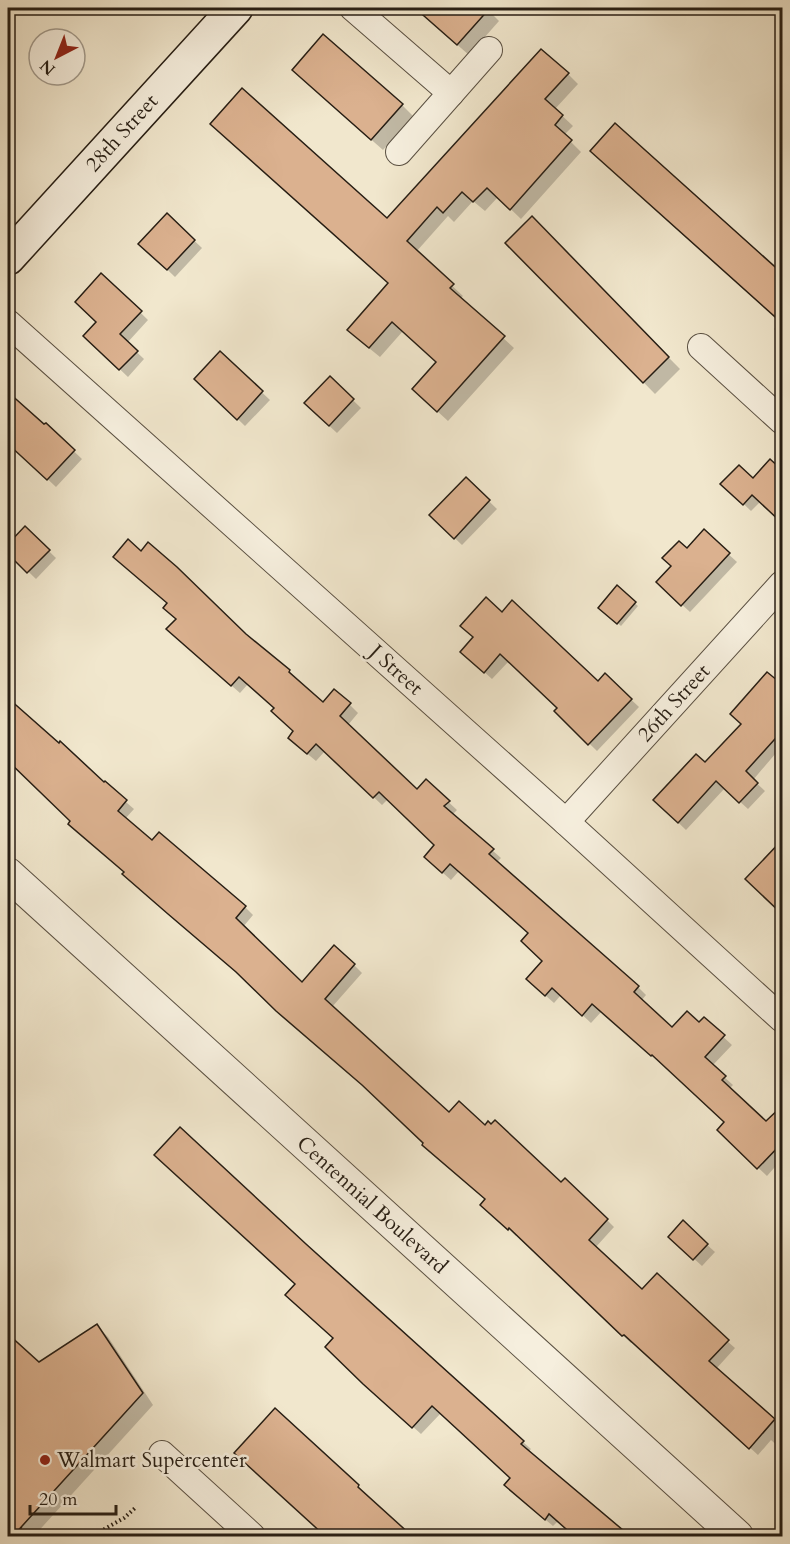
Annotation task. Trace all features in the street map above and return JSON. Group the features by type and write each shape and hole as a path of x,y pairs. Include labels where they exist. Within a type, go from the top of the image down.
{"main road":[{"name":"28th Street","path":"8,258 236,8"}],"street":[{"path":"353,8 451,93"},
{"path":"399,152 489,50"},
{"name":"J Street","path":"8,323 783,1019"},
{"path":"701,347 783,421"},
{"name":"26th Street","path":"566,822 783,584"},
{"name":"Centennial Boulevard","path":"8,874 737,1536"},
{"path":"162,1454 252,1536"}],"path":[{"path":"92,1536 124,1518 135,1508"},
{"path":"20,1528 30,1536"}],"building":[{"path":"415,8 490,8 457,45"},
{"path":"323,34 403,104 371,140 292,70"},
{"path":"541,49 569,73 545,99 563,115 555,125 572,140 510,210 487,188 473,202 462,192 443,213 437,207 407,241 454,284 450,288 505,336 437,412 412,389 436,362 392,322 369,348 347,330 388,283 210,124 242,88 387,218"},
{"path":"615,123 783,274 783,324 590,151"},
{"path":"167,213 195,240 167,270 138,244"},
{"path":"532,216 669,357 643,383 505,243"},
{"path":"101,273 142,311 120,334 138,351 119,370 83,336 96,322 75,302"},
{"path":"220,351 263,391 237,420 194,379"},
{"path":"330,376 354,399 329,426 304,403"},
{"path":"8,392 75,450 47,480 8,444"},
{"path":"770,459 783,471 783,524 752,495 743,505 720,484 739,465 753,478"},
{"path":"466,477 490,500 454,539 429,515"},
{"path":"25,526 50,550 27,573 8,554 8,544"},
{"path":"704,529 730,553 681,606 656,582 671,566 662,558 679,541 687,548"},
{"path":"128,539 141,551 148,542 323,702 334,689 351,703 340,716 417,789 426,779 450,801 444,806 494,849 489,854 639,986 634,992 672,1027 687,1011 699,1022 704,1017 725,1035 705,1057 726,1076 722,1080 766,1121 783,1105 783,1142 757,1169 717,1130 724,1122 652,1055 592,1004 582,1016 552,988 545,996 526,979 542,961 521,941 528,933 450,864 442,873 424,857 434,845 379,792 373,798 316,744 307,754 288,738 293,731 271,711 274,708 239,677 231,686 166,629 176,619 163,608 167,603 113,557"},
{"path":"617,585 636,602 617,624 598,608"},
{"path":"486,597 502,612 512,600 598,681 605,673 632,699 588,745 554,711 557,708 500,654 484,673 460,652 473,637 460,626"},
{"path":"767,672 783,685 783,730 746,771 758,783 739,803 716,781 678,823 653,800 696,754 705,762 741,724 730,714"},
{"path":"8,698 127,800 118,811 152,840 159,832 246,906 236,918 302,982 334,945 355,964 325,999 449,1112 459,1101 485,1125 488,1121 491,1124 495,1120 561,1182 565,1178 608,1219 589,1240 642,1289 657,1273 729,1340 709,1361 775,1419 749,1449 624,1335 622,1336 509,1228 508,1230 480,1205 485,1199 422,1145 423,1143 362,1085 68,824 70,821 8,761"},
{"path":"783,839 783,915 745,879"},
{"path":"180,1127 524,1441 521,1444 630,1536 574,1536 549,1514 545,1520 504,1485 510,1478 432,1406 412,1428 363,1384 325,1347 333,1338 285,1295 295,1284 154,1155"},
{"path":"683,1220 708,1244 693,1260 668,1237"},
{"name":"Walmart Supercenter","path":"97,1324 143,1393 13,1536 8,1536 8,1334 39,1362"},
{"path":"275,1408 412,1536 325,1536 234,1453"}],"place":[{"name":"Walmart Supercenter","path":"45,1460"}]}
